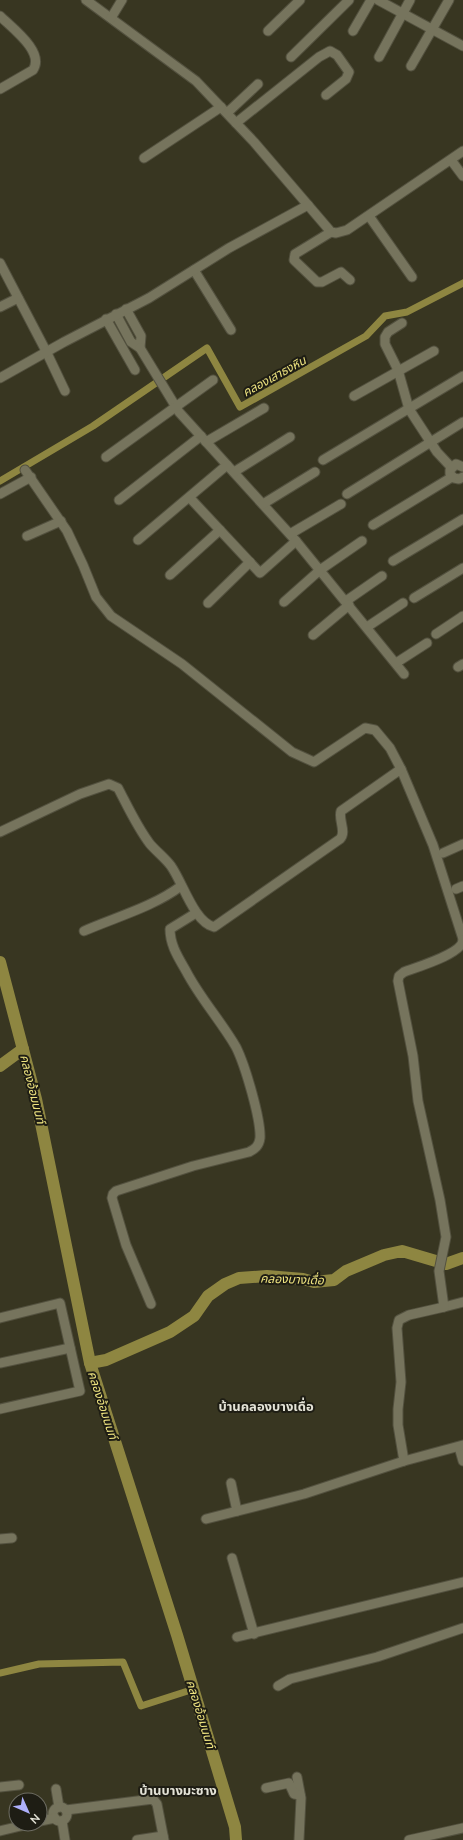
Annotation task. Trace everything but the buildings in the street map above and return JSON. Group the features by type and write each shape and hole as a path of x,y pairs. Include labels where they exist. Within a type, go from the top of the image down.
{"street":[{"path":"86,0 196,81 236,123 331,232"},
{"path":"111,18 122,0"},
{"path":"268,31 300,0"},
{"path":"291,57 350,0"},
{"path":"354,31 371,0"},
{"path":"378,0 463,46"},
{"path":"379,57 410,0"},
{"path":"411,66 449,0"},
{"path":"0,16 29,44 36,58 36,65 33,70 0,90"},
{"path":"236,123 319,57 330,51 337,55 350,72 346,79 326,95"},
{"path":"144,158 224,110 258,84"},
{"path":"350,280 341,272 322,282 318,282 294,260 295,254 331,232 336,233 347,230 463,151"},
{"path":"451,160 463,176"},
{"path":"0,378 46,351 148,298 253,234 308,206"},
{"path":"369,216 412,277"},
{"path":"0,263 65,391"},
{"path":"194,270 231,330"},
{"path":"0,307 18,298"},
{"path":"126,309 141,336 140,348"},
{"path":"116,314 131,342 140,348 175,406 293,538 368,627 404,674"},
{"path":"106,319 135,370"},
{"path":"402,323 388,332 385,337 386,344 398,370 409,409 456,479 463,477"},
{"path":"354,396 434,351"},
{"path":"323,460 463,376"},
{"path":"106,456 213,380"},
{"path":"119,500 204,439 264,408"},
{"path":"347,494 463,422"},
{"path":"138,540 230,468 290,437"},
{"path":"373,525 452,472 456,464 463,467"},
{"path":"263,504 314,472"},
{"path":"0,494 28,473 61,521 83,565 96,597 111,616 182,664 292,752 314,762 365,728 375,730 390,748 401,769 433,845 463,939 460,948 447,955 404,972 399,976 398,981 413,1056 418,1101 440,1200 446,1237 439,1271 444,1307"},
{"path":"190,498 260,573 293,538 341,504"},
{"path":"393,561 463,519"},
{"path":"27,536 61,521"},
{"path":"170,575 220,530"},
{"path":"284,602 320,570 362,541"},
{"path":"208,603 250,562"},
{"path":"414,598 463,568"},
{"path":"313,635 348,603 382,576"},
{"path":"368,627 403,603"},
{"path":"436,634 463,616"},
{"path":"396,663 427,643"},
{"path":"0,832 80,794 113,784 118,788 144,836 171,866 181,886 189,897 196,913 207,925 214,927 222,923 340,839 343,836 340,816 341,811 401,769"},
{"path":"443,853 463,844"},
{"path":"84,931 143,907 181,886"},
{"path":"151,1304 126,1245 112,1198 113,1194 116,1191 175,1171 249,1152 257,1147 260,1139 255,1108 241,1059 228,1034 192,985 180,962 170,937 170,929 196,913"},
{"path":"404,1461 398,1425 401,1382 397,1328 399,1320 409,1315 463,1302"},
{"path":"0,1318 60,1303 80,1391 0,1409"},
{"path":"0,1363 70,1348"},
{"path":"206,1519 304,1494 404,1461 461,1446 463,1461"},
{"path":"231,1483 237,1511"},
{"path":"0,1539 12,1538"},
{"path":"232,1558 254,1634"},
{"path":"237,1637 463,1582"},
{"path":"278,1686 290,1678 377,1657 463,1628"},
{"path":"297,1777 300,1795 299,1840"},
{"path":"266,1788 289,1783 294,1794 300,1795"},
{"path":"0,1787 19,1785"},
{"path":"56,1789 63,1809"},
{"path":"65,1840 58,1819 54,1813 63,1809 153,1799 157,1804 164,1838 136,1840"},
{"path":"48,1820 58,1819"},
{"path":"409,1840 463,1828"}],"waterway":[{"name":"คลองเสาธงหิน","path":"0,481 93,426 207,348 240,407 366,336 385,316 407,312 463,283"},
{"name":"คลองอ้อมนนท์","path":"0,962 36,1099 90,1363 177,1635 235,1827 236,1840"},
{"path":"0,1066 23,1049"},
{"name":"คลองบางเดื่อ","path":"90,1363 106,1360 170,1332 194,1316 208,1296 225,1284 239,1278 267,1276 303,1279 314,1282 334,1280 346,1271 384,1255 402,1251 446,1264 463,1258"},
{"path":"0,1673 39,1664 123,1662 141,1706 194,1689"}],"district":[{"name":"บ้านคลองบางเดื่อ","path":"266,1406"},
{"name":"บ้านบางมะซาง","path":"178,1790"}]}
